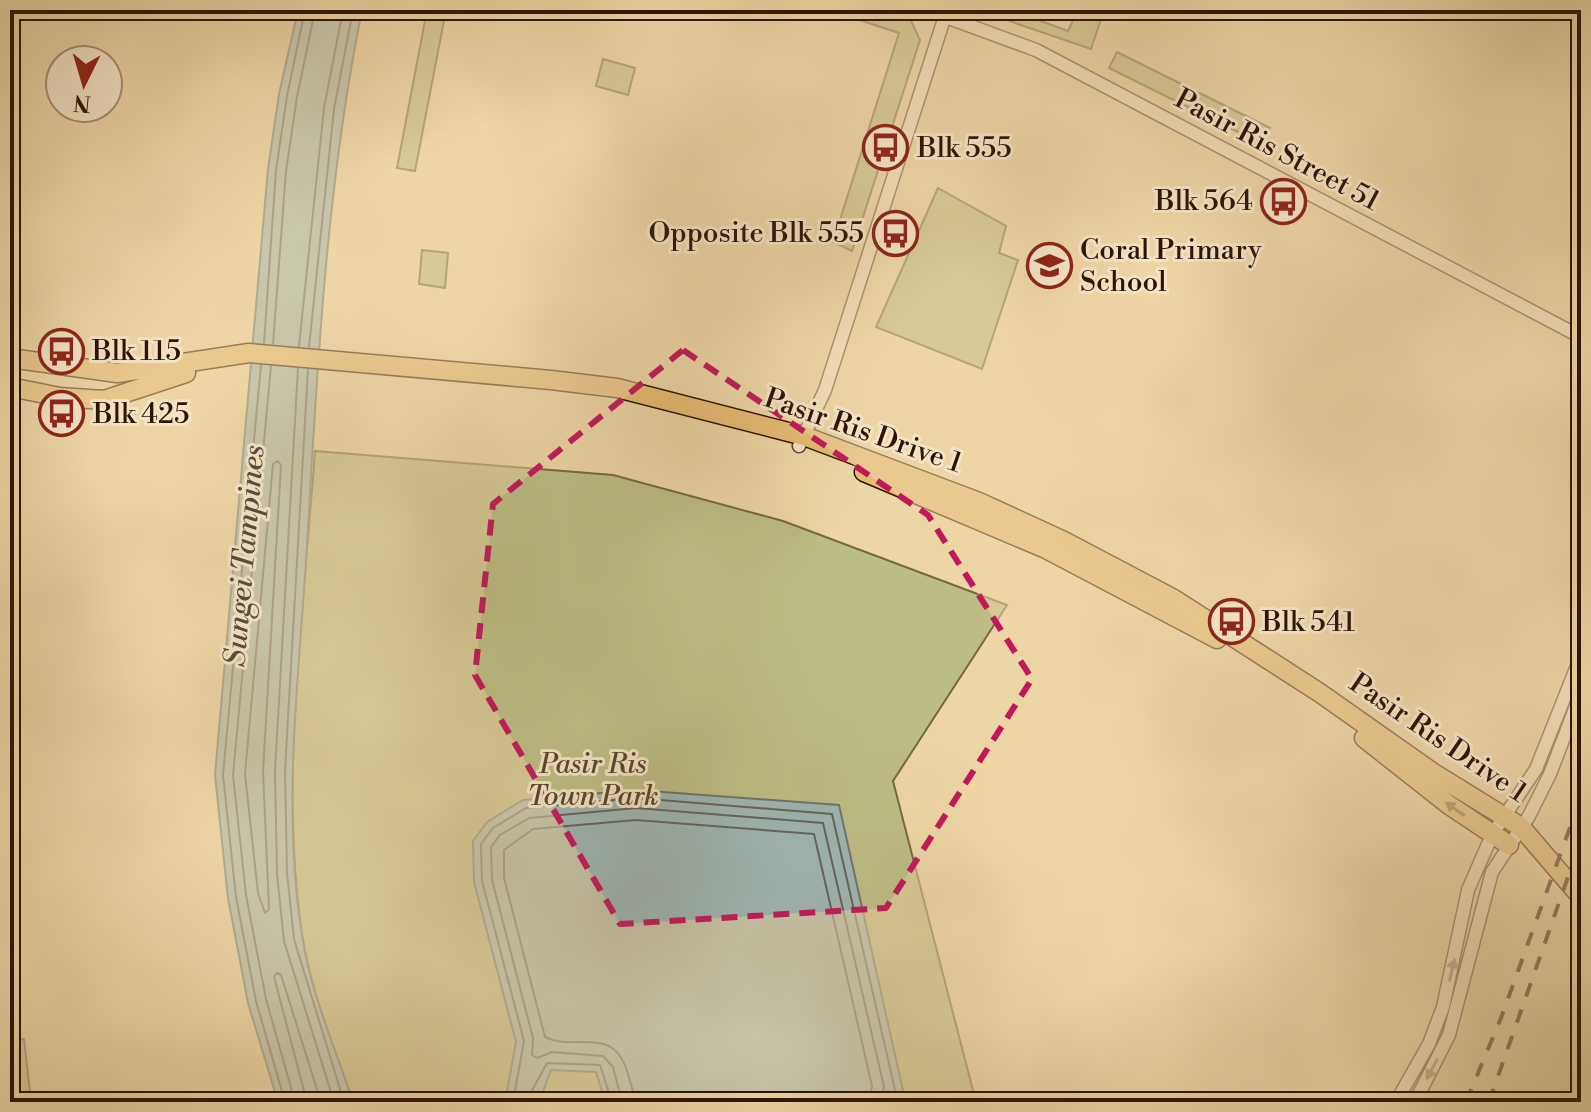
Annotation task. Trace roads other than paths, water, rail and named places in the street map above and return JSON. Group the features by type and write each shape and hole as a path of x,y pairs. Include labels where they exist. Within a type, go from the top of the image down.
{"main road":[{"name":"Pasir Ris Drive 1","path":"10,387 60,397 104,400 200,369 249,357"},
{"name":"Pasir Ris Drive 1","path":"10,358 117,373 249,357 617,388 802,441 979,502 1064,541 1174,599 1320,693 1435,774 1505,815 1521,827 1581,897"},
{"name":"Pasir Ris Drive 1","path":"802,441 1020,537 1208,633 1317,704 1509,845"}],"street":[{"name":"Pasir Ris Street 51","path":"927,10 1060,62 1581,337"},
{"path":"802,441 838,353 945,16"},
{"path":"1396,1102 1429,1044 1443,1007 1468,890 1492,835 1536,769 1581,656"},
{"path":"1415,1102 1449,1035 1492,872 1550,774 1581,693"}],"water":[{"name":"Sungei Tampines","path":"298,10 362,10 339,147 324,285 292,795 296,889 306,956 353,1102 278,1102 248,1003 228,898 215,775 268,169 279,94"},
{"path":"636,790 839,805 904,1095 896,1102 605,1102 596,1072 551,1070 539,1102 505,1102 516,1042 474,882 473,841 487,822 523,800"}],"railway":[{"path":"1466,1102 1501,1018 1581,797"},
{"path":"1489,1102 1581,840"}],"place":[{"name":"Blk 555","path":"886,148"},
{"name":"Blk 564","path":"1284,201"},
{"name":"Opposite Blk 555","path":"895,233"},
{"name":"Coral Primary School","path":"1049,266"},
{"name":"Blk 115","path":"61,351"},
{"name":"Blk 425","path":"62,414"},
{"name":"Blk 541","path":"1231,622"}],"park label":[{"name":"Pasir Ris Town Park","path":"593,780"}]}
